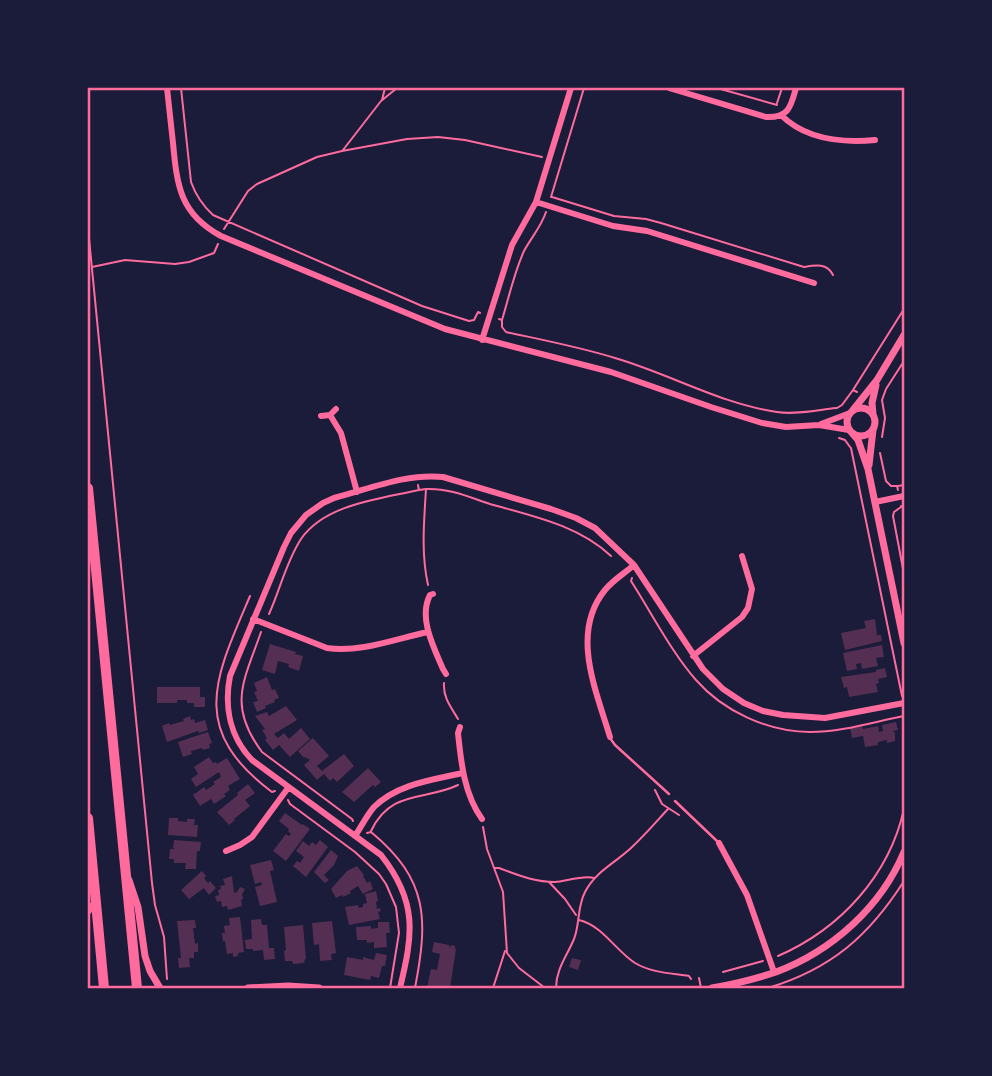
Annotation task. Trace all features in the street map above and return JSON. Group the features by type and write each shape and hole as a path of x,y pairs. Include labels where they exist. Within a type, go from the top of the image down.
{"highway":[{"path":"88,488 137,989"},
{"path":"88,818 90,868 96,900 104,989"}],"street":[{"path":"167,88 176,175 181,195 196,218 221,236 427,323 482,340 611,372 762,423 786,427 819,425 851,431 861,436 873,429"},
{"path":"482,340 512,245 536,202 571,88"},
{"path":"669,88 766,117 781,115 790,107 796,88"},
{"path":"781,115 794,126 831,140 875,140"},
{"path":"536,202 612,226 648,231 814,283"},
{"path":"905,335 877,380 851,411 847,422 868,469 905,643"},
{"path":"868,469 875,422 872,402 877,380"},
{"path":"819,425 864,408 873,415"},
{"path":"321,416 330,415 336,409"},
{"path":"330,415 341,433 357,492"},
{"path":"400,989 410,929 407,902 399,881 380,855 288,789 246,754 236,738 227,700 230,676 284,547 300,522 323,503 417,477 443,477 551,509 585,522 603,534 634,565 693,656 710,677 744,703 764,712 800,718 825,718 904,703"},
{"path":"875,502 902,496"},
{"path":"693,656 742,617 748,608 752,589 741,556"},
{"path":"610,737 588,660 587,634 593,609 609,584 634,565"},
{"path":"431,595 427,602 428,632 446,674"},
{"path":"253,619 335,649 359,648 428,632"},
{"path":"460,727 458,733 464,776 482,819"},
{"path":"355,836 373,808 392,793 407,787 464,776"},
{"path":"226,851 252,837 288,789"},
{"path":"719,844 747,895 774,972"},
{"path":"712,989 774,972 810,956 848,929 878,897 905,852"},
{"path":"126,873 138,907 145,956 160,989"},
{"path":"88,912 96,900"},
{"path":"248,989 288,986 319,989"}],"lane":[{"path":"610,737 615,745 669,794"},
{"path":"675,801 719,844"}],"path":[{"path":"181,88 191,182 197,197 213,215 422,306 469,321 474,320 478,312 502,320"},
{"path":"381,102 385,88"},
{"path":"342,151 381,102 397,88"},
{"path":"584,88 551,197 614,216 661,223 804,267 819,265 833,275"},
{"path":"717,88 777,105 782,88"},
{"path":"91,267 125,260 174,264 214,253 227,222 247,191 317,157 342,151 407,139 438,137 465,140 550,159"},
{"path":"548,206 542,223 518,265 502,320 502,327 506,332 616,358 752,407 779,413 836,408"},
{"path":"88,228 152,883 164,937 167,979"},
{"path":"88,278 93,278"},
{"path":"853,390 905,309"},
{"path":"905,361 886,389 882,400 885,425 880,446 886,481 891,486 905,485"},
{"path":"860,446 850,448 904,703"},
{"path":"870,446 880,446"},
{"path":"417,477 419,490"},
{"path":"897,486 902,496 901,507 893,516 905,574"},
{"path":"431,595 423,553 426,489 342,509 320,520 300,540 264,624 243,681 242,710 252,738 262,752 352,818 353,823 367,834 394,805 407,798 456,786 464,776"},
{"path":"443,687 460,727"},
{"path":"653,779 656,795 668,809 680,816 694,818"},
{"path":"556,989 559,969 575,936 583,894 594,878 633,846 668,809"},
{"path":"723,972 769,960 823,931 857,900 882,865 905,809"},
{"path":"482,819 486,849 504,898 506,950 493,989"},
{"path":"371,832 395,854 416,890 421,905 423,942 415,989"},
{"path":"494,869 499,868 531,880 571,880 590,876 594,878"},
{"path":"548,881 578,916"},
{"path":"578,920 588,922 637,964 655,972 689,976 691,979"},
{"path":"506,950 519,968 545,989"},
{"path":"699,978 701,989"}],"building":[{"path":"875,619 877,635 881,635 882,641 845,650 841,633 866,628 864,621"},
{"path":"270,644 303,656 299,671 278,661 275,674 262,670"},
{"path":"882,645 884,657 876,658 878,666 862,669 861,663 856,664 857,669 847,671 843,653"},
{"path":"885,668 887,677 878,679 878,692 849,697 841,677 876,672"},
{"path":"267,677 272,690 275,689 279,698 257,712 253,702 258,701 254,683"},
{"path":"157,687 200,687 200,697 205,697 205,707 194,707 194,703 187,703 187,700 157,703"},
{"path":"286,706 297,720 274,734 278,738 284,733 289,739 301,728 310,739 290,757 279,745 273,750 265,740 267,738 262,730 265,729 255,716 267,712 269,716"},
{"path":"190,716 195,723 205,720 208,730 167,742 162,726 184,721 183,719"},
{"path":"896,722 898,730 893,731 895,741 887,743 887,740 865,747 863,736 852,738 850,728 878,726 879,732 883,731 882,725"},
{"path":"208,732 212,743 209,744 210,748 191,751 192,754 183,757 178,742"},
{"path":"313,738 329,756 317,766 322,771 344,754 354,766 337,782 333,778 330,781 324,774 317,780 304,765 310,760 298,751"},
{"path":"209,757 217,764 227,758 240,779 228,786 230,790 224,794 226,796 214,804 211,799 200,806 193,795 204,787 206,790 221,777 219,772 196,787 191,779 198,774 194,767"},
{"path":"368,768 381,782 375,787 373,785 354,802 342,792"},
{"path":"248,784 255,793 245,800 250,806 229,825 217,812"},
{"path":"285,813 310,829 286,861 273,851 286,834 291,834 279,821"},
{"path":"169,818 187,822 187,819 195,819 194,825 198,825 197,837 168,835"},
{"path":"174,840 201,842 200,851 197,851 196,869 185,869 186,863 174,863 174,859 169,859 170,849 175,849"},
{"path":"320,840 328,847 306,877 293,866 297,861 300,863 304,857 296,851 303,841 309,846 312,842 316,845"},
{"path":"331,850 338,856 334,865 324,875 329,880 325,883 314,872"},
{"path":"271,860 274,870 270,871 277,902 260,906 255,887 262,885 261,882 255,884 250,865"},
{"path":"357,866 367,883 370,881 373,889 363,894 358,886 350,891 351,893 336,898 331,889 347,871"},
{"path":"202,871 208,883 210,881 216,888 209,895 204,888 189,899 181,890"},
{"path":"232,876 234,893 240,887 245,889 242,906 228,910 227,906 222,907 221,901 217,902 215,896 219,895 220,886 225,885 223,879"},
{"path":"376,891 377,909 380,908 381,911 378,912 380,919 349,925 345,907 363,907 363,904 367,903 365,894"},
{"path":"240,917 244,952 233,957 233,953 227,954 222,933 225,933 224,926 230,925 229,918"},
{"path":"261,919 262,925 267,925 269,948 274,948 275,959 264,960 263,950 246,949 245,940 252,939 251,920"},
{"path":"195,920 196,928 193,928 198,952 194,952 194,958 189,958 190,967 179,968 178,958 181,958 177,921"},
{"path":"332,921 336,953 331,954 332,960 320,961 319,944 314,945 312,923"},
{"path":"378,922 389,922 390,933 386,933 387,947 374,948 374,942 357,940 356,927 378,928"},
{"path":"303,925 306,959 303,963 293,964 292,961 285,961 284,927"},
{"path":"434,942 449,945 450,948 451,945 455,946 450,988 427,988 431,969 437,970 440,954 432,952"},
{"path":"376,953 387,955 379,978 371,976 370,980 344,975 347,957 374,960"},
{"path":"572,958 581,960 578,970 569,967"}]}
